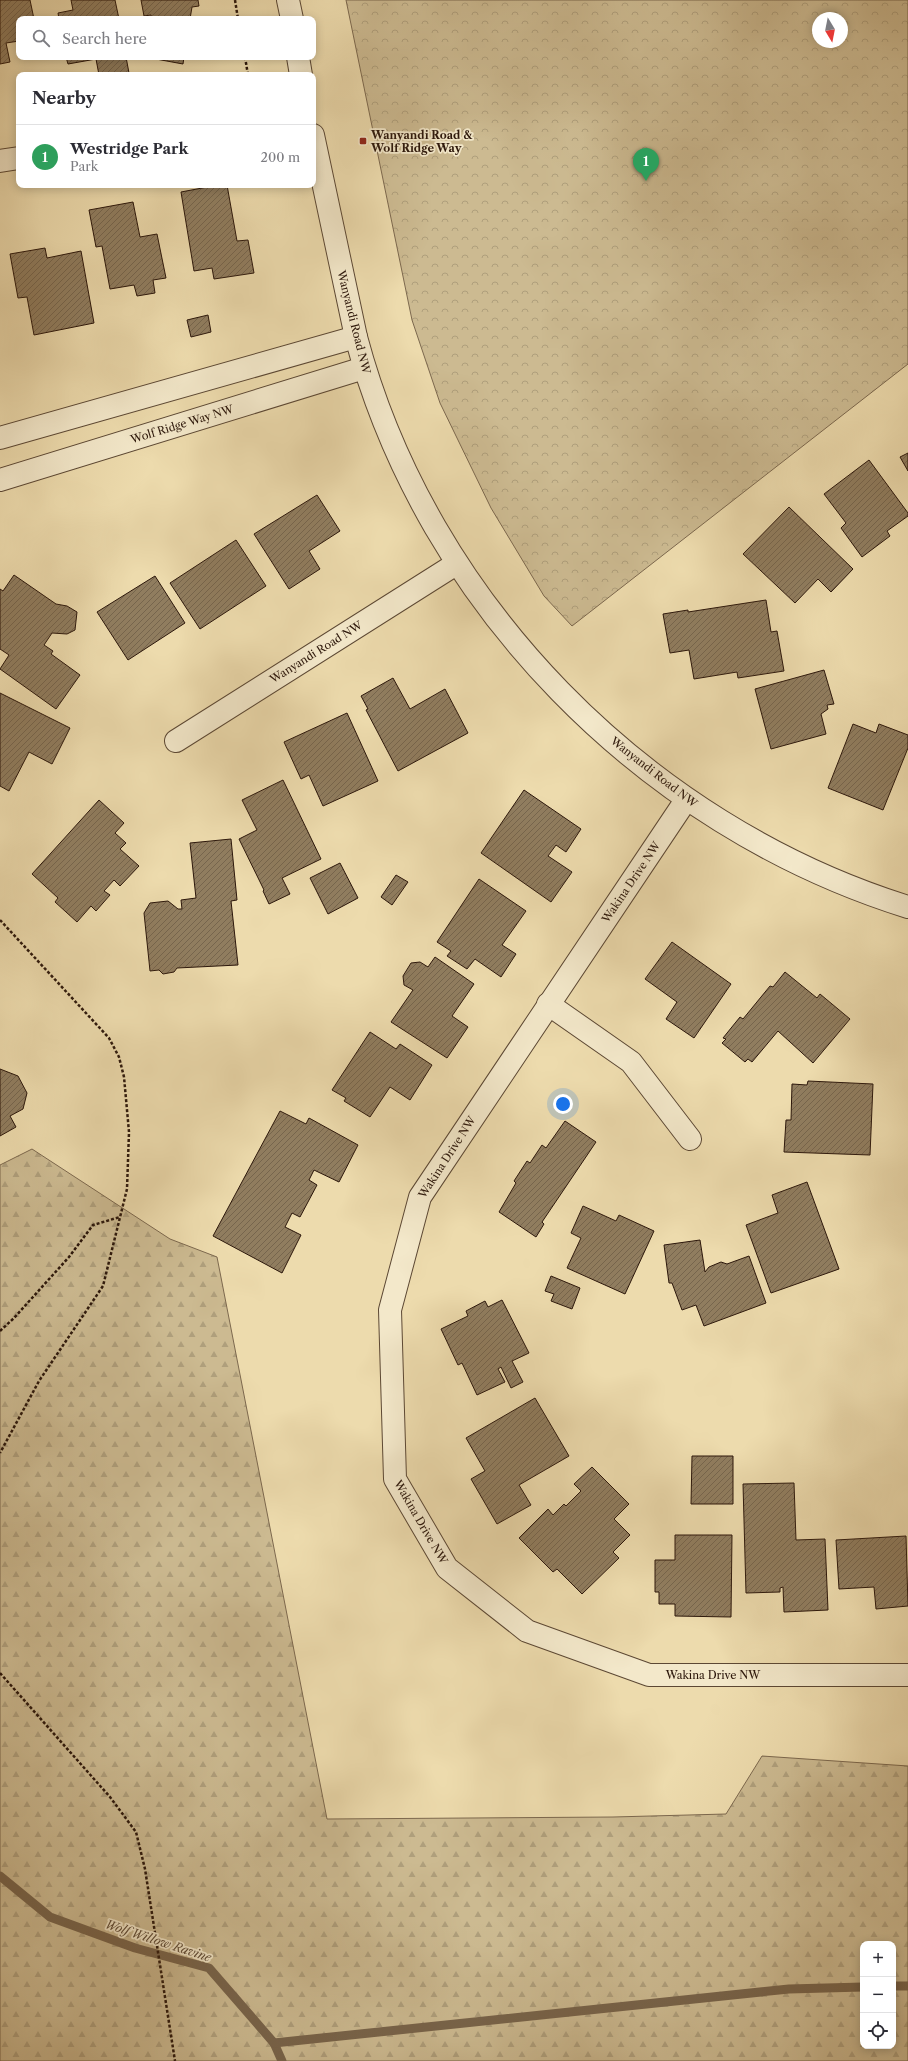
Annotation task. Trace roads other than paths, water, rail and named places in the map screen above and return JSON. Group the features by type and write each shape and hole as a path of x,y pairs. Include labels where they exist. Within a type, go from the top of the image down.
{"street":[{"path":"288,0 291,16"},
{"path":"298,60 300,72"},
{"name":"Wanyandi Road NW","path":"316,149 356,337 364,368 391,440 427,515 456,564 513,640 569,701 628,754 686,800 760,845 862,893 908,907"},
{"path":"0,161 16,158"},
{"path":"0,438 356,337"},
{"name":"Wolf Ridge Way NW","path":"0,480 364,368"},
{"name":"Wanyandi Road NW","path":"176,741 456,564"},
{"name":"Wakina Drive NW","path":"686,800 420,1197 390,1310 395,1480 447,1568 527,1631 649,1675 908,1675"},
{"path":"548,1004 631,1062 690,1139"}],"waterway":[{"name":"Wolf Willow Ravine","path":"0,1876 50,1917 135,1948 209,1968 274,2043 282,2061"},
{"path":"896,1986 908,1986"},
{"path":"274,2043 789,1989 860,1987"}],"place":[{"name":"Wanyandi Road & Wolf Ridge Way","path":"363,141"},
{"name":"Westridge Park","path":"646,181"}]}
